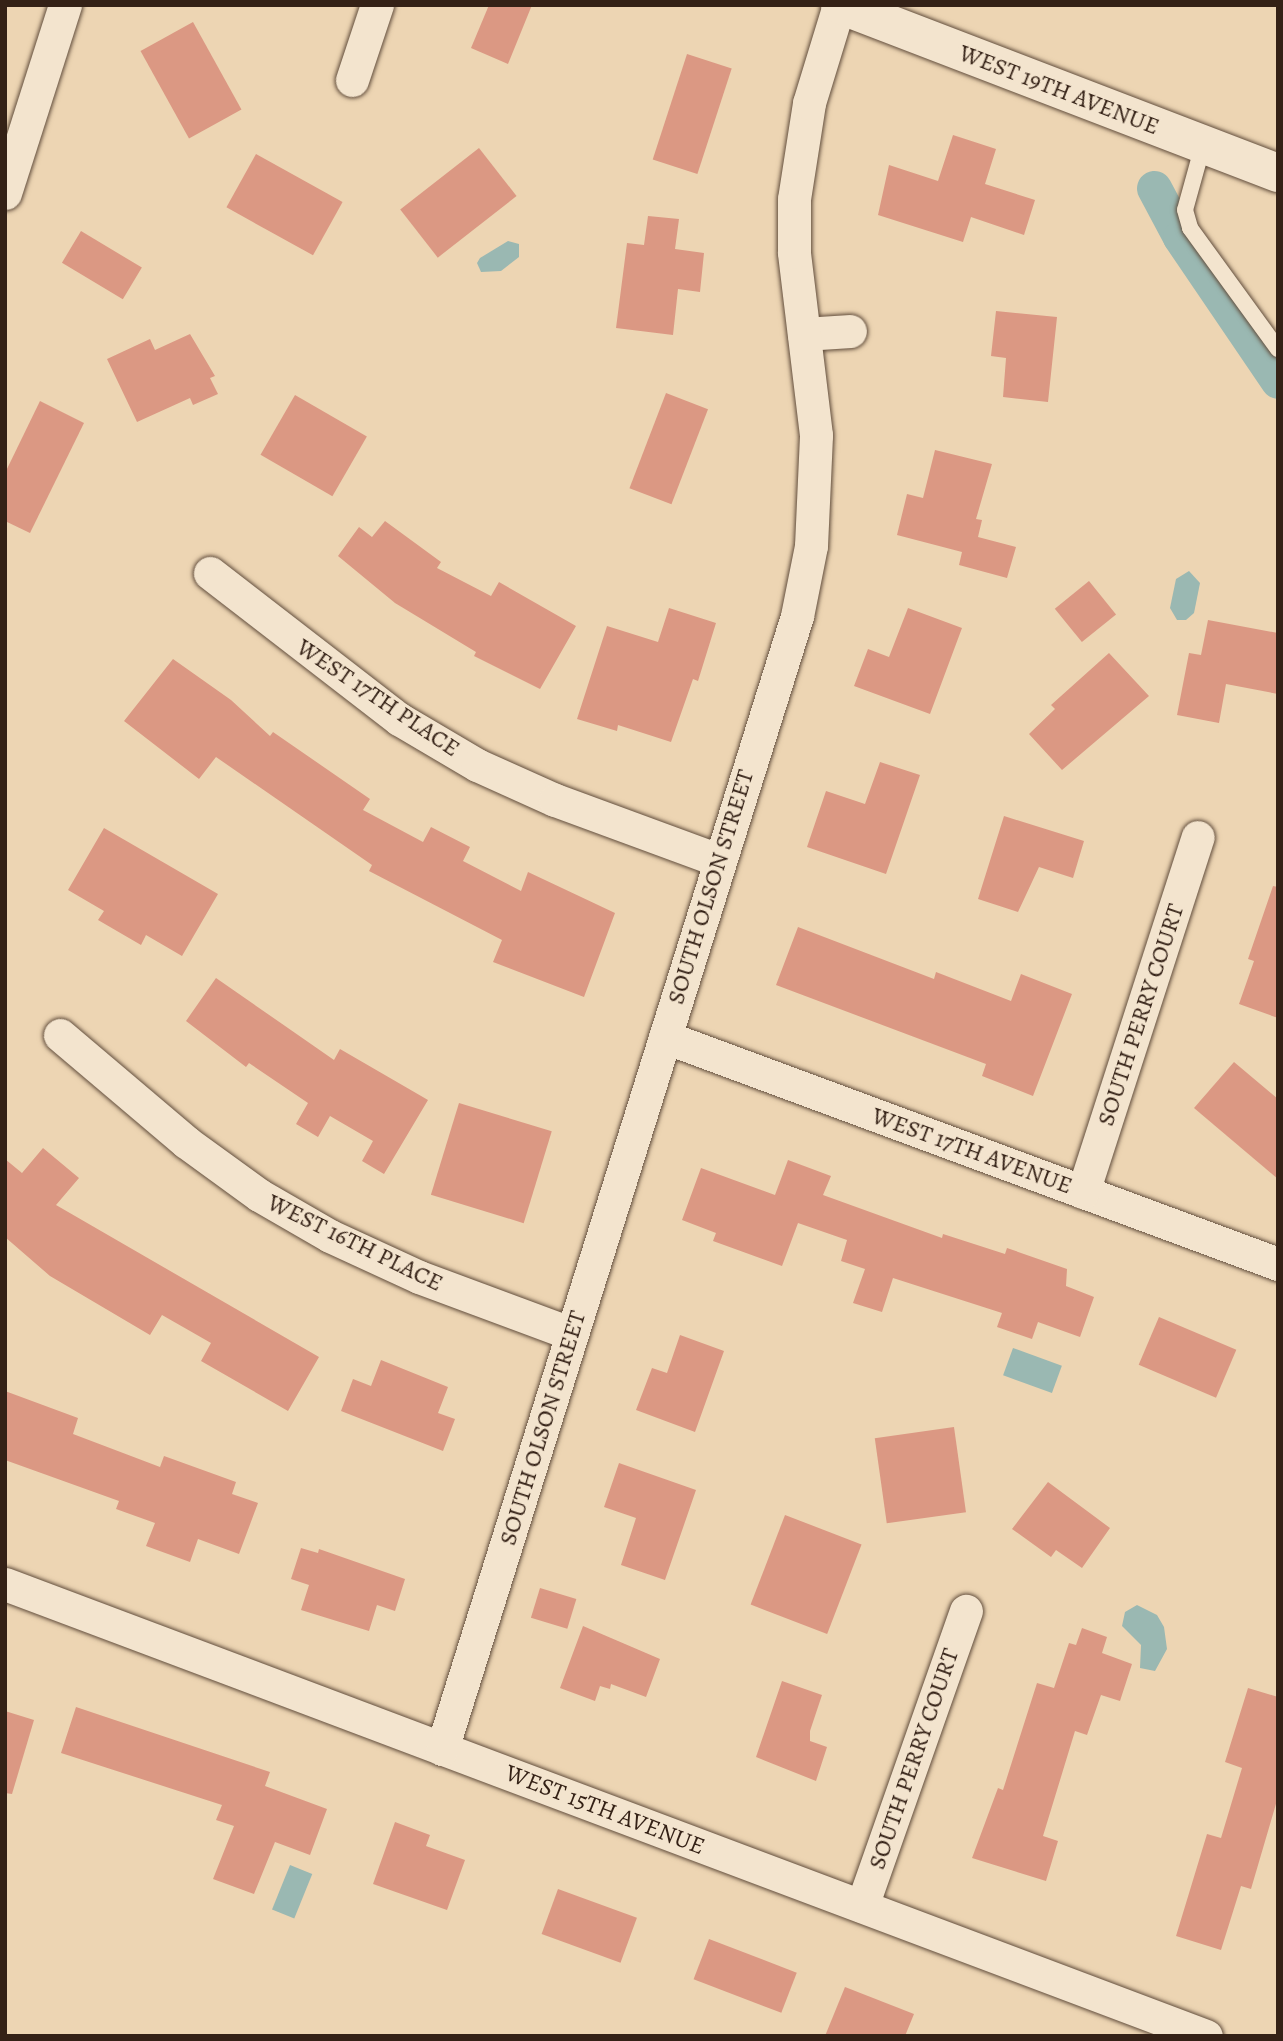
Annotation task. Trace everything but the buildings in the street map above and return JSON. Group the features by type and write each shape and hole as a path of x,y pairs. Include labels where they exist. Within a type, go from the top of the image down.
{"street":[{"path":"5,193 65,5"},
{"path":"352,80 377,5"},
{"name":"WEST 19TH AVENUE","path":"840,5 1278,173"},
{"name":"SOUTH OLSON STREET","path":"442,1749 718,860 797,616 811,546 816,435 794,252 794,199 809,103 840,5"},
{"path":"804,334 850,331"},
{"name":"WEST 17TH PLACE","path":"209,573 400,719 477,765 555,800 718,860"},
{"name":"SOUTH PERRY COURT","path":"1083,1192 1198,837"},
{"name":"WEST 16TH PLACE","path":"60,1035 186,1142 259,1195 330,1236 419,1278 572,1334"},
{"name":"WEST 17TH AVENUE","path":"665,1037 1278,1265"},
{"name":"WEST 15TH AVENUE","path":"5,1584 1206,2036"},
{"name":"SOUTH PERRY COURT","path":"862,1906 966,1611"}],"lane":[{"path":"1203,145 1185,210 1190,228 1278,349"}],"water":[{"path":"508,241 519,244 519,257 501,271 481,272 477,263 480,258"},
{"path":"1189,571 1200,583 1194,613 1186,620 1177,620 1170,608 1176,579"},
{"path":"1013,1348 1062,1366 1052,1393 1003,1375"},
{"path":"1137,1605 1157,1615 1164,1627 1167,1649 1155,1671 1140,1668 1141,1645 1122,1626 1125,1612"},
{"path":"290,1865 312,1874 294,1918 272,1910"}],"waterway":[{"path":"1154,188 1180,237 1278,381"}]}
